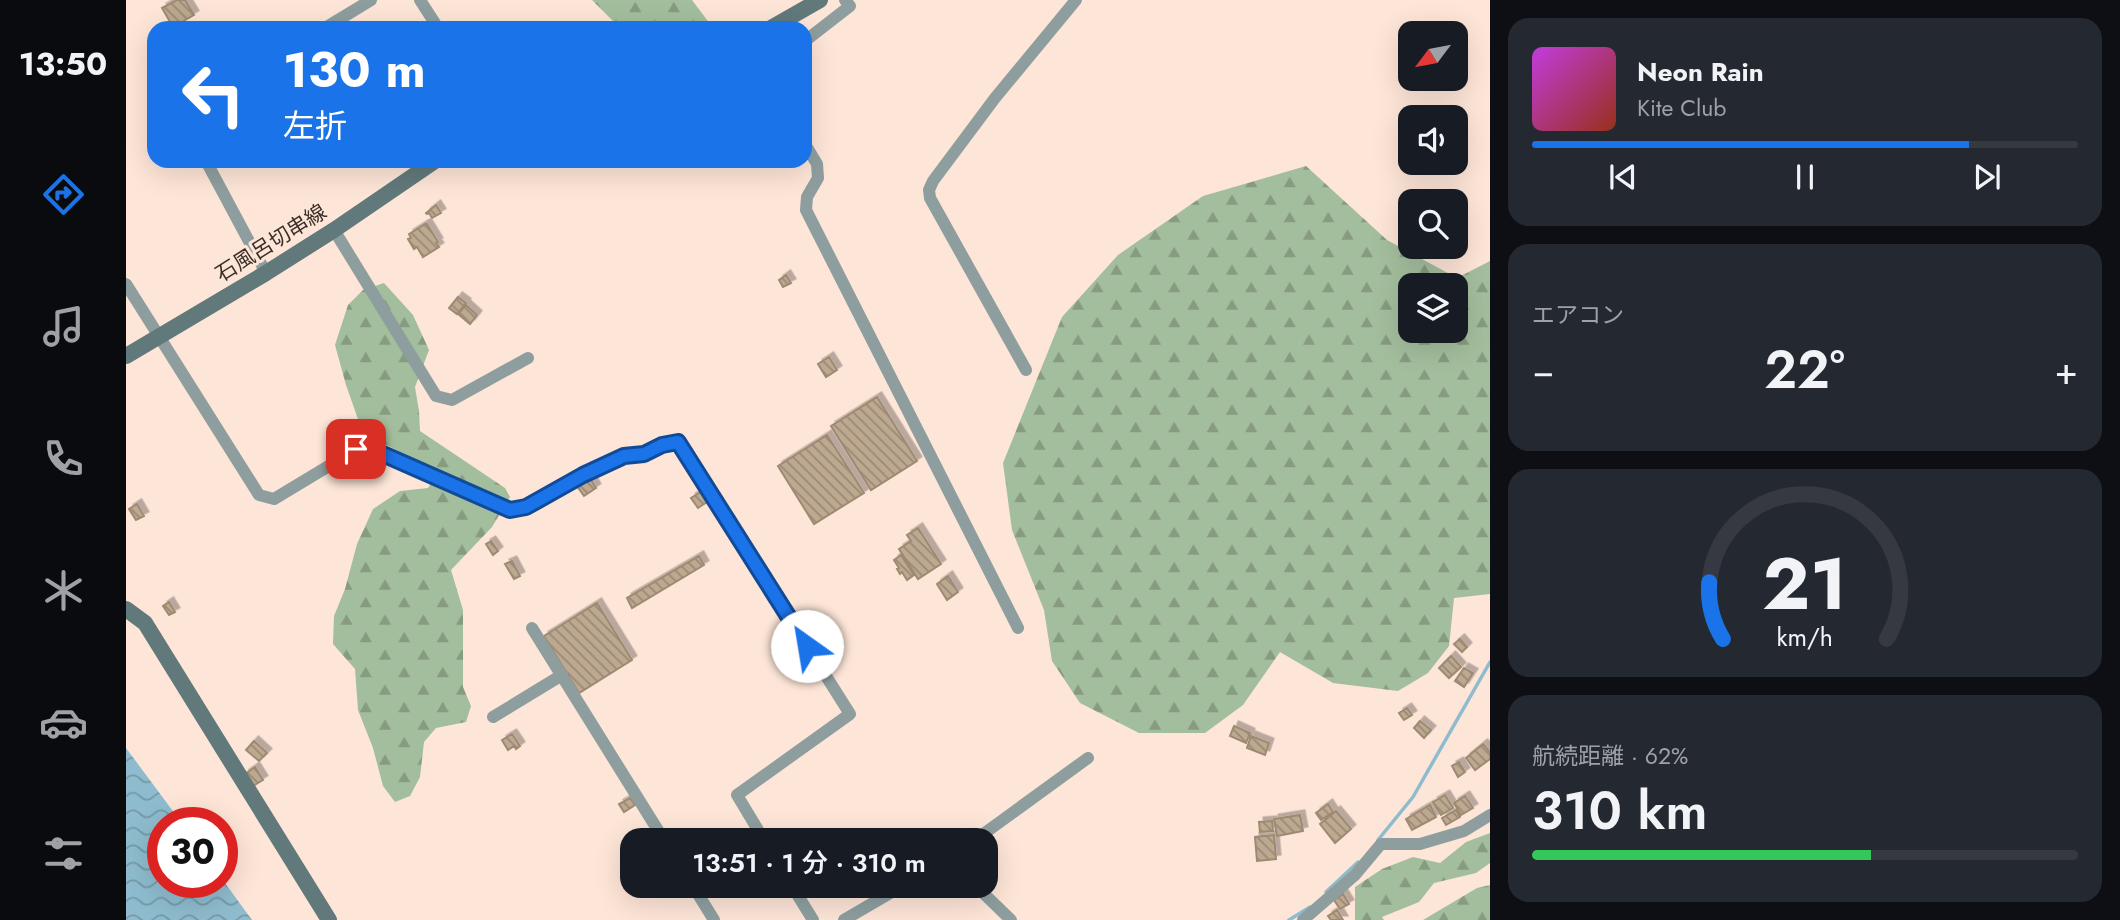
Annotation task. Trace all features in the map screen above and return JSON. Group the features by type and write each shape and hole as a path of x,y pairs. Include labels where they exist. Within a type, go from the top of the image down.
{"main road":[{"path":"783,21 820,0"},
{"name":"石風呂切串線","path":"126,356 266,273 425,168"},
{"path":"126,609 145,623 329,920"}],"street":[{"path":"336,21 371,0"},
{"path":"420,0 434,21"},
{"path":"812,36 850,6 845,0"},
{"path":"1026,370 930,198 929,190 995,98 1076,0"},
{"path":"812,156 817,164 818,178 807,197 806,210 1018,628"},
{"path":"210,168 266,273"},
{"path":"334,229 436,396 452,400 528,358"},
{"path":"126,284 259,495 274,499 356,449 376,451 510,510 526,507 624,456 644,454 662,445 678,442 850,715 737,795 758,828"},
{"path":"533,628 657,828"},
{"path":"493,717 562,675"},
{"path":"991,828 1087,758"},
{"path":"1305,919 1355,875 1381,844 1420,844 1464,831 1490,816"},
{"path":"700,898 714,920"},
{"path":"799,898 813,920"},
{"path":"844,920 882,898"},
{"path":"988,898 1011,920"}],"green space":[{"path":"592,0 692,0 708,21 613,21"},
{"path":"1306,166 1387,240 1398,246 1398,259 1422,259 1448,273 1398,273 1398,343 1468,343 1467,273 1490,261 1490,594 1454,598 1449,646 1428,673 1398,691 1333,683 1280,652 1243,705 1205,733 1139,733 1080,703 1052,661 1044,610 1012,530 1003,463 1062,317 1118,255 1203,196"},
{"path":"384,283 413,315 429,350 415,387 420,431 505,488 510,497 492,527 451,570 463,610 463,687 471,706 466,722 436,728 424,742 420,777 410,796 395,802 383,786 373,748 358,710 355,669 333,644 334,616 345,589 357,544 373,509 400,491 428,488 438,472 383,443 359,422 346,385 335,345 348,305 363,290"},
{"path":"1490,833 1490,863 1476,873 1434,883 1419,902 1382,917 1384,920 1355,920 1355,887 1382,869 1413,857 1440,863 1466,842"},
{"path":"1490,885 1490,920 1423,920 1477,888"}],"water":[{"path":"126,748 170,807 147,807 147,898 236,898 252,920 126,920"}],"building":[{"path":"177,0 185,0 194,15 184,21 170,21 162,8"},
{"path":"436,205 441,213 432,218 426,213"},
{"path":"425,224 439,247 423,257 408,239 411,238 409,234"},
{"path":"786,275 791,283 783,287 779,280"},
{"path":"458,297 466,303 457,314 449,308"},
{"path":"466,305 477,315 470,324 458,314"},
{"path":"829,357 837,370 826,377 818,364"},
{"path":"877,397 917,461 871,490 831,426"},
{"path":"827,435 864,493 814,524 778,466"},
{"path":"590,478 596,488 584,496 577,486"},
{"path":"704,490 710,500 698,508 691,498"},
{"path":"137,504 144,516 136,520 129,509"},
{"path":"918,528 941,564 918,579 899,549 911,541 907,535"},
{"path":"491,541 498,551 493,555 486,544"},
{"path":"901,555 914,575 907,580 902,572 900,574 894,560"},
{"path":"699,556 704,565 632,608 627,598"},
{"path":"512,561 520,576 514,579 505,564"},
{"path":"948,576 958,592 947,600 937,584"},
{"path":"169,602 175,612 169,615 163,606"},
{"path":"597,603 632,660 579,693 544,636"},
{"path":"1460,639 1467,647 1462,652 1454,644"},
{"path":"1451,656 1461,667 1449,678 1439,668"},
{"path":"1464,668 1473,673 1464,687 1455,681"},
{"path":"1407,708 1412,715 1404,720 1399,713"},
{"path":"1420,721 1431,730 1424,738 1414,728"},
{"path":"1234,726 1250,733 1246,743 1230,736"},
{"path":"512,734 520,746 508,750 502,740"},
{"path":"1251,736 1269,743 1265,755 1247,748"},
{"path":"254,741 267,753 259,761 246,750"},
{"path":"1483,744 1490,752 1490,759 1475,770 1466,758"},
{"path":"1459,762 1465,772 1458,777 1452,766"},
{"path":"255,767 263,780 253,786 245,774"},
{"path":"1445,795 1453,808 1441,815 1433,802"},
{"path":"1465,796 1473,808 1461,815 1454,803"},
{"path":"630,798 635,805 624,812 619,804"},
{"path":"1328,804 1333,812 1321,820 1316,813"},
{"path":"1430,805 1436,817 1412,830 1406,819"},
{"path":"1456,810 1460,817 1446,825 1442,818"},
{"path":"1336,811 1351,829 1335,843 1320,824"},
{"path":"1300,815 1303,831 1277,836 1274,819"},
{"path":"1272,821 1273,831 1260,832 1259,822"},
{"path":"1274,835 1276,859 1257,861 1255,837"},
{"path":"1343,894 1349,904 1340,909 1334,900"},
{"path":"1337,910 1343,920 1331,920 1328,916"}],"waterway":[{"path":"1378,840 1413,797 1490,662"},
{"path":"1326,892 1358,862"},
{"path":"1289,920 1310,907"}],"route":[{"path":"356,449 376,451 510,510 526,507 624,456 644,454 662,445 678,442 807,646"}]}
